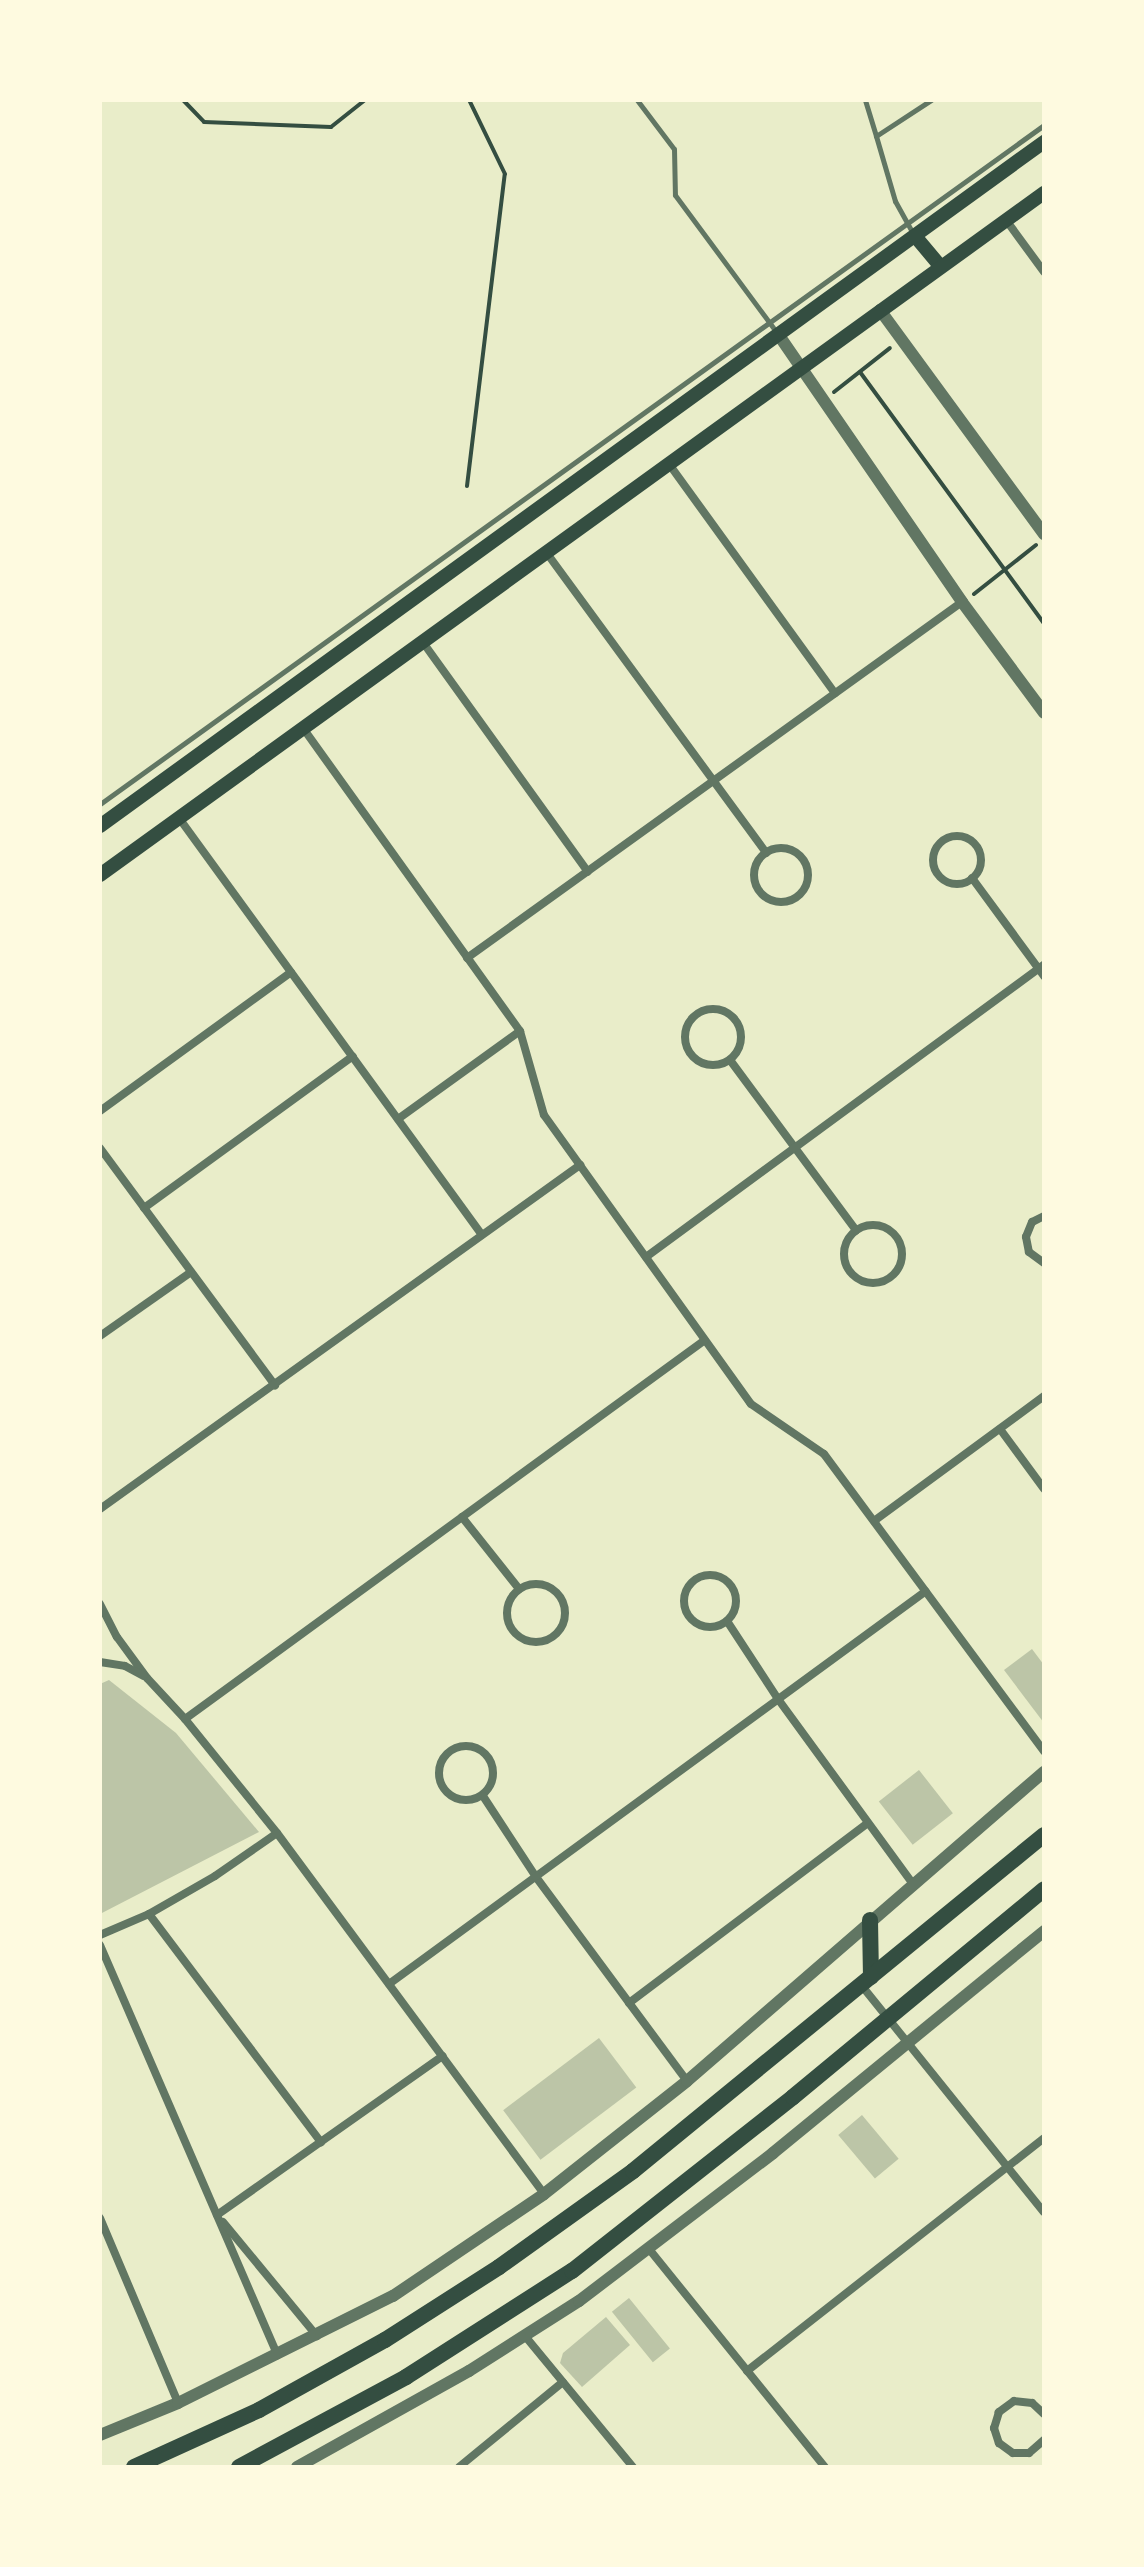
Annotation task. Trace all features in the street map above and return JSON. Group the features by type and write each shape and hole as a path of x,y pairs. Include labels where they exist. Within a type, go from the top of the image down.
{"highway":[{"path":"134,2467 259,2410 385,2340 499,2267 633,2171 1044,1835"},
{"path":"239,2467 406,2377 572,2271 888,2020 1044,1889"},
{"path":"866,1982 870,1920"}],"main road":[{"path":"100,826 454,570 774,328 911,230 1044,142"},
{"path":"100,875 1044,193"},
{"path":"911,230 941,267"}],"street":[{"path":"1006,220 1044,272"},
{"path":"880,310 1044,537"},
{"path":"774,328 962,602 1044,713"},
{"path":"668,463 835,693"},
{"path":"546,552 711,783 766,853"},
{"path":"467,958 962,602"},
{"path":"422,641 588,872"},
{"path":"303,728 520,1031 544,1115 751,1404 824,1454 1044,1751"},
{"path":"179,818 482,1235"},
{"path":"960,836 974,843 980,865 972,878 950,883 937,874 933,859 944,839 960,836"},
{"path":"783,848 792,850 805,861 809,879 801,895 785,903 767,899 760,893 754,876 759,859 766,853 783,848"},
{"path":"646,1257 1042,970 972,878"},
{"path":"100,1111 291,972"},
{"path":"718,1009 734,1019 739,1026 740,1045 730,1060 712,1066 703,1064 688,1052 684,1034 692,1017 700,1012 718,1009"},
{"path":"398,1119 520,1031"},
{"path":"144,1208 353,1056"},
{"path":"730,1060 856,1230"},
{"path":"100,1148 275,1385"},
{"path":"100,1509 580,1165"},
{"path":"1044,1216 1032,1222 1026,1237 1029,1252 1044,1263"},
{"path":"874,1225 884,1227 898,1239 902,1258 893,1274 876,1282 858,1278 851,1272 846,1264 845,1245 856,1230 874,1225"},
{"path":"100,1336 191,1272"},
{"path":"185,1719 705,1340"},
{"path":"874,1521 1044,1396"},
{"path":"1000,1429 1044,1489"},
{"path":"462,1517 519,1589"},
{"path":"705,1574 714,1574 729,1583 736,1598 732,1615 727,1621 702,1626 688,1615 683,1599 690,1583 705,1574"},
{"path":"528,1585 547,1586 561,1599 565,1608 562,1626 549,1640 530,1642 514,1632 507,1614 512,1596 519,1589 528,1585"},
{"path":"389,1984 926,1591"},
{"path":"100,1604 117,1637 147,1678 185,1719 277,1833 544,2194"},
{"path":"727,1621 778,1699 912,1883"},
{"path":"100,1662 125,1666 147,1678"},
{"path":"472,1746 487,1755 493,1781 483,1796 466,1801 449,1795 440,1780 439,1770 447,1754 454,1749 472,1746"},
{"path":"100,2435 178,2403 393,2296 544,2194 687,2081 912,1883 1044,1772"},
{"path":"483,1796 536,1877 687,2081"},
{"path":"629,2003 868,1823"},
{"path":"100,1935 149,1914 215,1876 277,1833"},
{"path":"149,1914 321,2142"},
{"path":"297,2467 469,2371 579,2301 649,2249 1044,1931"},
{"path":"100,1945 277,2356"},
{"path":"866,1982 888,2020 1044,2212"},
{"path":"217,2215 442,2056"},
{"path":"747,2371 1044,2138"},
{"path":"217,2215 317,2336"},
{"path":"100,2218 178,2403"},
{"path":"649,2249 825,2467"},
{"path":"525,2336 633,2467"},
{"path":"459,2467 563,2382"},
{"path":"1044,2414 1032,2403 1014,2401 1005,2405 995,2419 995,2436 1005,2449 1021,2454 1037,2449 1044,2440"},
{"path":"1037,2449 1044,2457"}],"lane":[{"path":"100,804 445,556 774,328 675,195 674,149 637,100"},
{"path":"865,100 895,201 911,230 1044,125"},
{"path":"876,136 931,100"},
{"path":"445,556 454,570"}],"path":[{"path":"183,100 204,122 331,127 365,100"},
{"path":"467,486 505,174 469,100"},
{"path":"824,399 901,339"},
{"path":"860,372 1044,623"},
{"path":"962,602 1006,571 1044,537"}],"building":[{"path":"1032,1649 1044,1665 1044,1723 1004,1670"},
{"path":"109,1680 176,1733 259,1832 100,1914 100,1684"},
{"path":"919,1770 953,1813 913,1845 879,1801"},
{"path":"599,2038 636,2088 540,2160 503,2110"},
{"path":"862,2115 899,2159 875,2179 838,2135"},
{"path":"629,2298 670,2349 653,2362 612,2312"},
{"path":"606,2317 630,2345 582,2387 560,2363 563,2353"}]}
